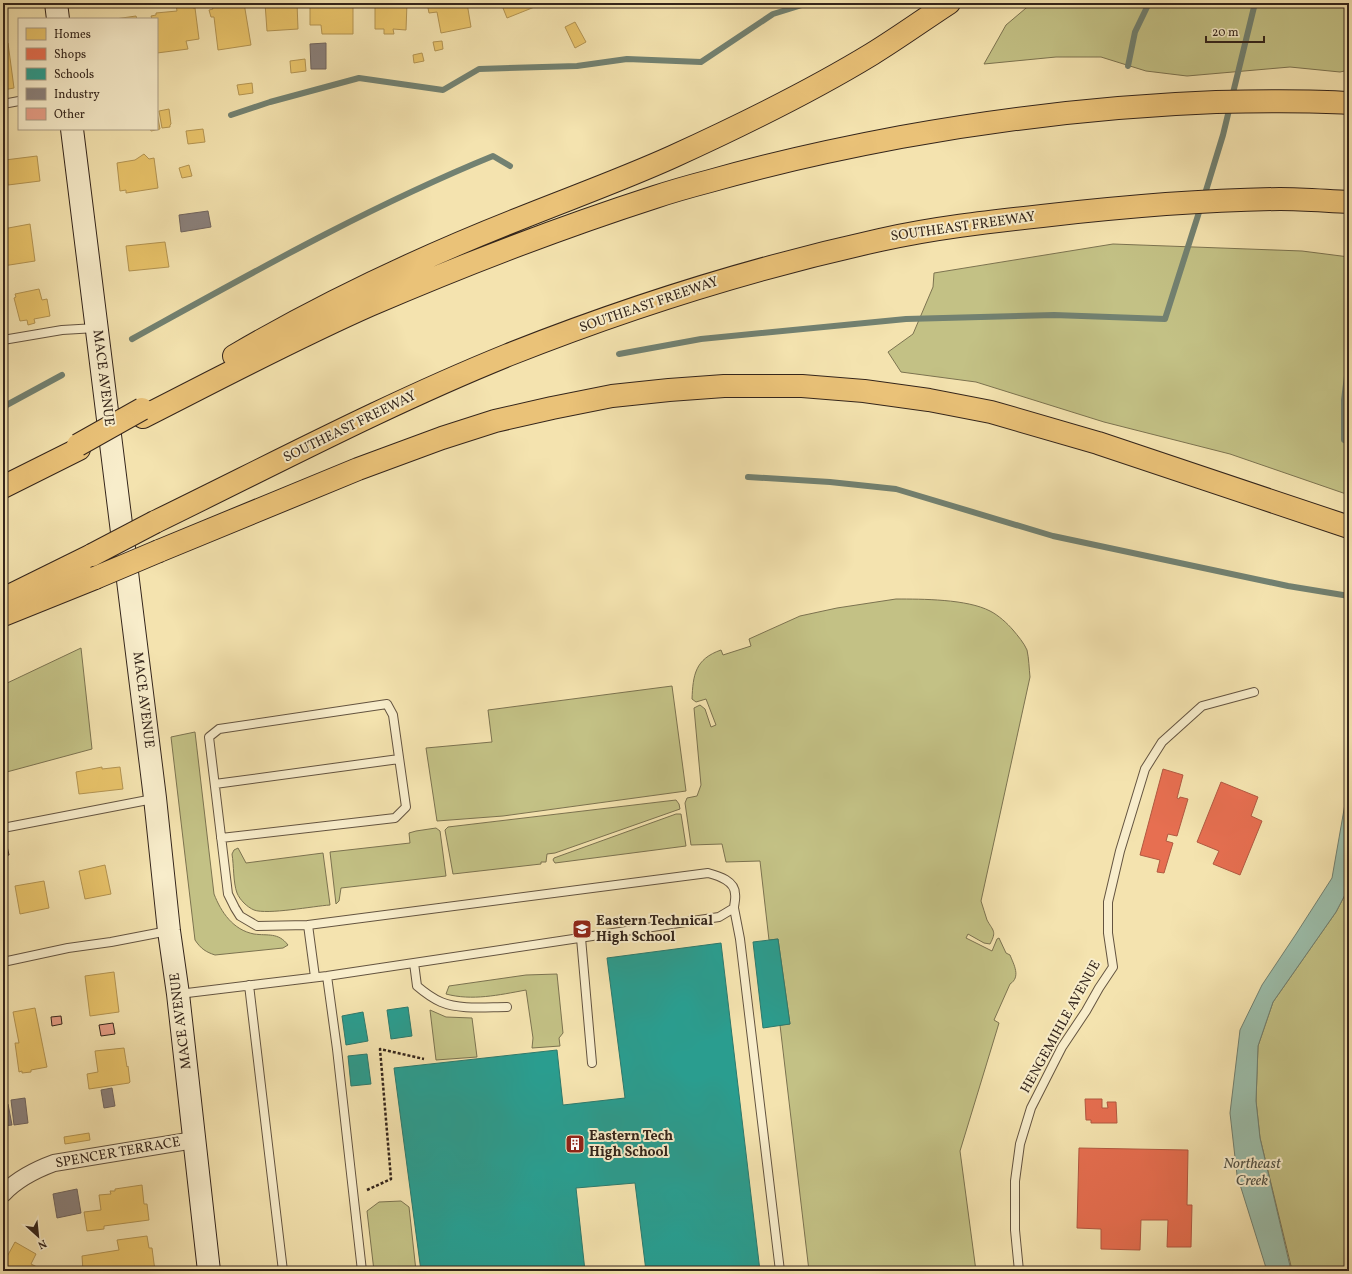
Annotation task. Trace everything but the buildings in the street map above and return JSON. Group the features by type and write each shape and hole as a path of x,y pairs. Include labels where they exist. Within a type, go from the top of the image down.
{"highway":[{"path":"142,413 276,331 361,289 455,245 657,163 738,126 872,54 949,3"},
{"path":"3,487 34,472 142,413 369,306 466,265 560,230 657,196 754,168 856,145 1044,114 1153,105 1309,100 1349,103"},
{"name":"SOUTHEAST FREEWAY","path":"3,600 155,522 410,398 506,356 598,321 692,289 785,262 882,239 975,223 1122,207 1201,202 1281,199 1349,202"},
{"path":"3,615 358,469 442,438 495,421 612,396 724,386 802,386 864,391 929,400 991,412 1098,443 1349,527"}],"main road":[{"path":"56,3 58,18"},
{"name":"MACE AVENUE","path":"72,130 155,798 209,1271"}],"street":[{"name":"SPENCER TERRACE","path":"3,1194 9,1187 24,1176 54,1163 194,1140"}],"lane":[{"path":"3,104 18,101"},
{"path":"3,340 62,330 96,328"},
{"name":"HENGEMIHLE AVENUE","path":"1019,1271 1015,1181 1020,1144 1031,1108 1062,1047 1113,967 1108,933 1108,902 1120,851 1145,769 1162,742 1202,706 1254,692"},
{"path":"221,838 395,818 406,807 393,715 387,704 219,729 209,737 215,784 221,838 228,894 240,916 257,926 308,925 708,873 722,877 731,884 736,893 734,908 740,939 780,1271"},
{"path":"215,784 399,759"},
{"path":"3,828 155,798"},
{"path":"178,994 327,976 719,917 734,908"},
{"path":"308,925 315,977"},
{"path":"3,962 68,948 111,942 169,931"},
{"path":"581,938 592,1063"},
{"path":"414,963 417,986 441,1002 462,1007 507,1008"},
{"path":"327,976 337,1049 362,1271"},
{"path":"249,986 283,1271"}],"path":[{"path":"354,1196 391,1179 380,1049 424,1059"}],"shaded area":[{"path":"1032,3 1349,3 1349,70 1340,72 1290,67 1187,76 1146,71 1101,57 1056,57 984,64 1006,25"},
{"path":"1113,244 1302,251 1349,257 1349,495 1230,454 1104,422 976,382 901,372 888,352 913,334 933,287 934,273"},
{"path":"896,599 944,600 980,607 993,613 1011,627 1027,650 1030,677 981,901 987,920 994,934 990,944 984,943 968,934 966,938 992,951 997,939 999,938 1006,953 1010,955 1016,974 994,1020 999,1023 960,1151 976,1271 809,1271 780,1025 790,1024 778,939 769,940 760,861 726,862 722,844 691,845 685,803 687,798 697,796 701,785 694,708 700,705 705,709 711,727 716,725 706,699 696,702 692,699 693,682 697,669 701,663 712,654 721,650 723,655 751,646 749,639 800,616 837,608"},
{"path":"81,648 92,749 3,773 3,685"},
{"path":"672,686 686,791 503,816 437,821 426,748 492,742 488,710"},
{"path":"195,732 214,894 224,914 240,929 254,934 277,936 288,945 283,948 215,955 204,950 195,940 171,737"},
{"path":"676,800 680,809 555,853 547,854 546,862 541,862 541,864 453,874 445,830 448,827"},
{"path":"676,814 681,814 686,846 555,863 553,860 554,858"},
{"path":"436,828 440,831 446,876 341,888 339,901 336,904 330,852 410,843 409,833"},
{"path":"238,848 246,863 323,853 330,905 291,910 260,911 251,909 238,896 236,889 232,854 234,850"},
{"path":"1349,887 1349,1271 1294,1271 1291,1266 1260,1138 1256,1101 1258,1046 1273,1002 1336,912"},
{"path":"557,974 563,1033 559,1038 560,1046 532,1048 533,1038 526,990 476,997 446,994 449,986 526,975"},
{"path":"430,1010 446,1017 472,1018 477,1057 436,1060"},
{"path":"401,1201 409,1207 416,1271 374,1271 367,1211 379,1202"}],"water":[{"name":"Northeast Creek","path":"1349,781 1349,887 1336,912 1273,1002 1258,1046 1256,1101 1260,1138 1290,1266 1294,1271 1267,1271 1237,1175 1230,1113 1240,1030 1262,985 1332,878"}],"waterway":[{"path":"231,115 270,102 359,78 443,90 479,69 577,66 627,59 701,62 773,14 805,3"},
{"path":"1128,66 1135,32 1149,3"},
{"path":"1232,97 1255,3"},
{"path":"1204,197 1223,135 1230,106"},
{"path":"132,339 310,242 400,197 493,156 510,166"},
{"path":"619,354 701,339 906,319 1054,315 1165,319 1201,206"},
{"path":"1349,360 1344,400 1344,440 1349,443"},
{"path":"3,407 62,375"},
{"path":"748,477 830,482 896,489 1053,536 1288,586 1349,596"}],"place":[{"name":"Eastern Technical High School","path":"582,929"},
{"name":"Eastern Tech High School","path":"575,1144"}]}
